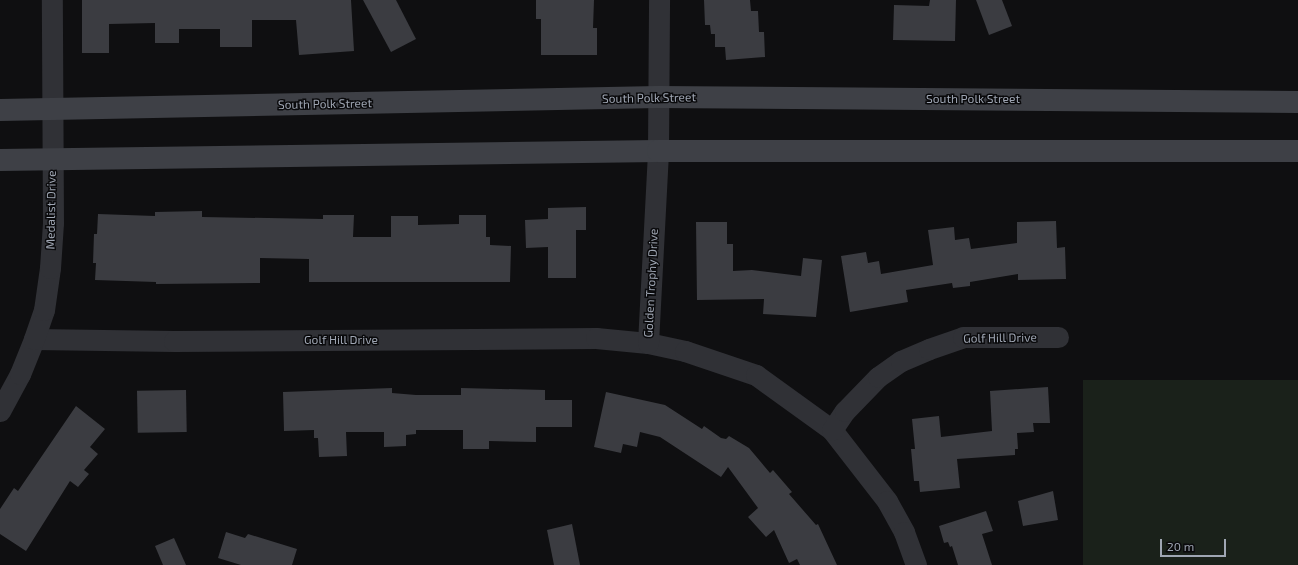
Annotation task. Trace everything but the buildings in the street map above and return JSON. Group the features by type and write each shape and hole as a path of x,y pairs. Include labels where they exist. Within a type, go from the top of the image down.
{"main road":[{"name":"South Polk Street","path":"0,110 658,97 1298,102"},
{"path":"0,160 658,151 1298,151"}],"street":[{"name":"Medalist Drive","path":"0,411 20,374 34,339 44,310 50,268 53,223 52,0"},
{"name":"Golden Trophy Drive","path":"660,0 658,151 648,343 698,355 756,375 832,430 887,501 904,532 916,565"},
{"name":"Golf Hill Drive","path":"832,430 846,411 878,377 901,361 929,349 963,337 1058,337"},
{"name":"Golf Hill Drive","path":"34,339 174,341 596,338 648,343"}],"shaded area":[{"path":"1083,380 1298,380 1298,565 1083,565"}]}
